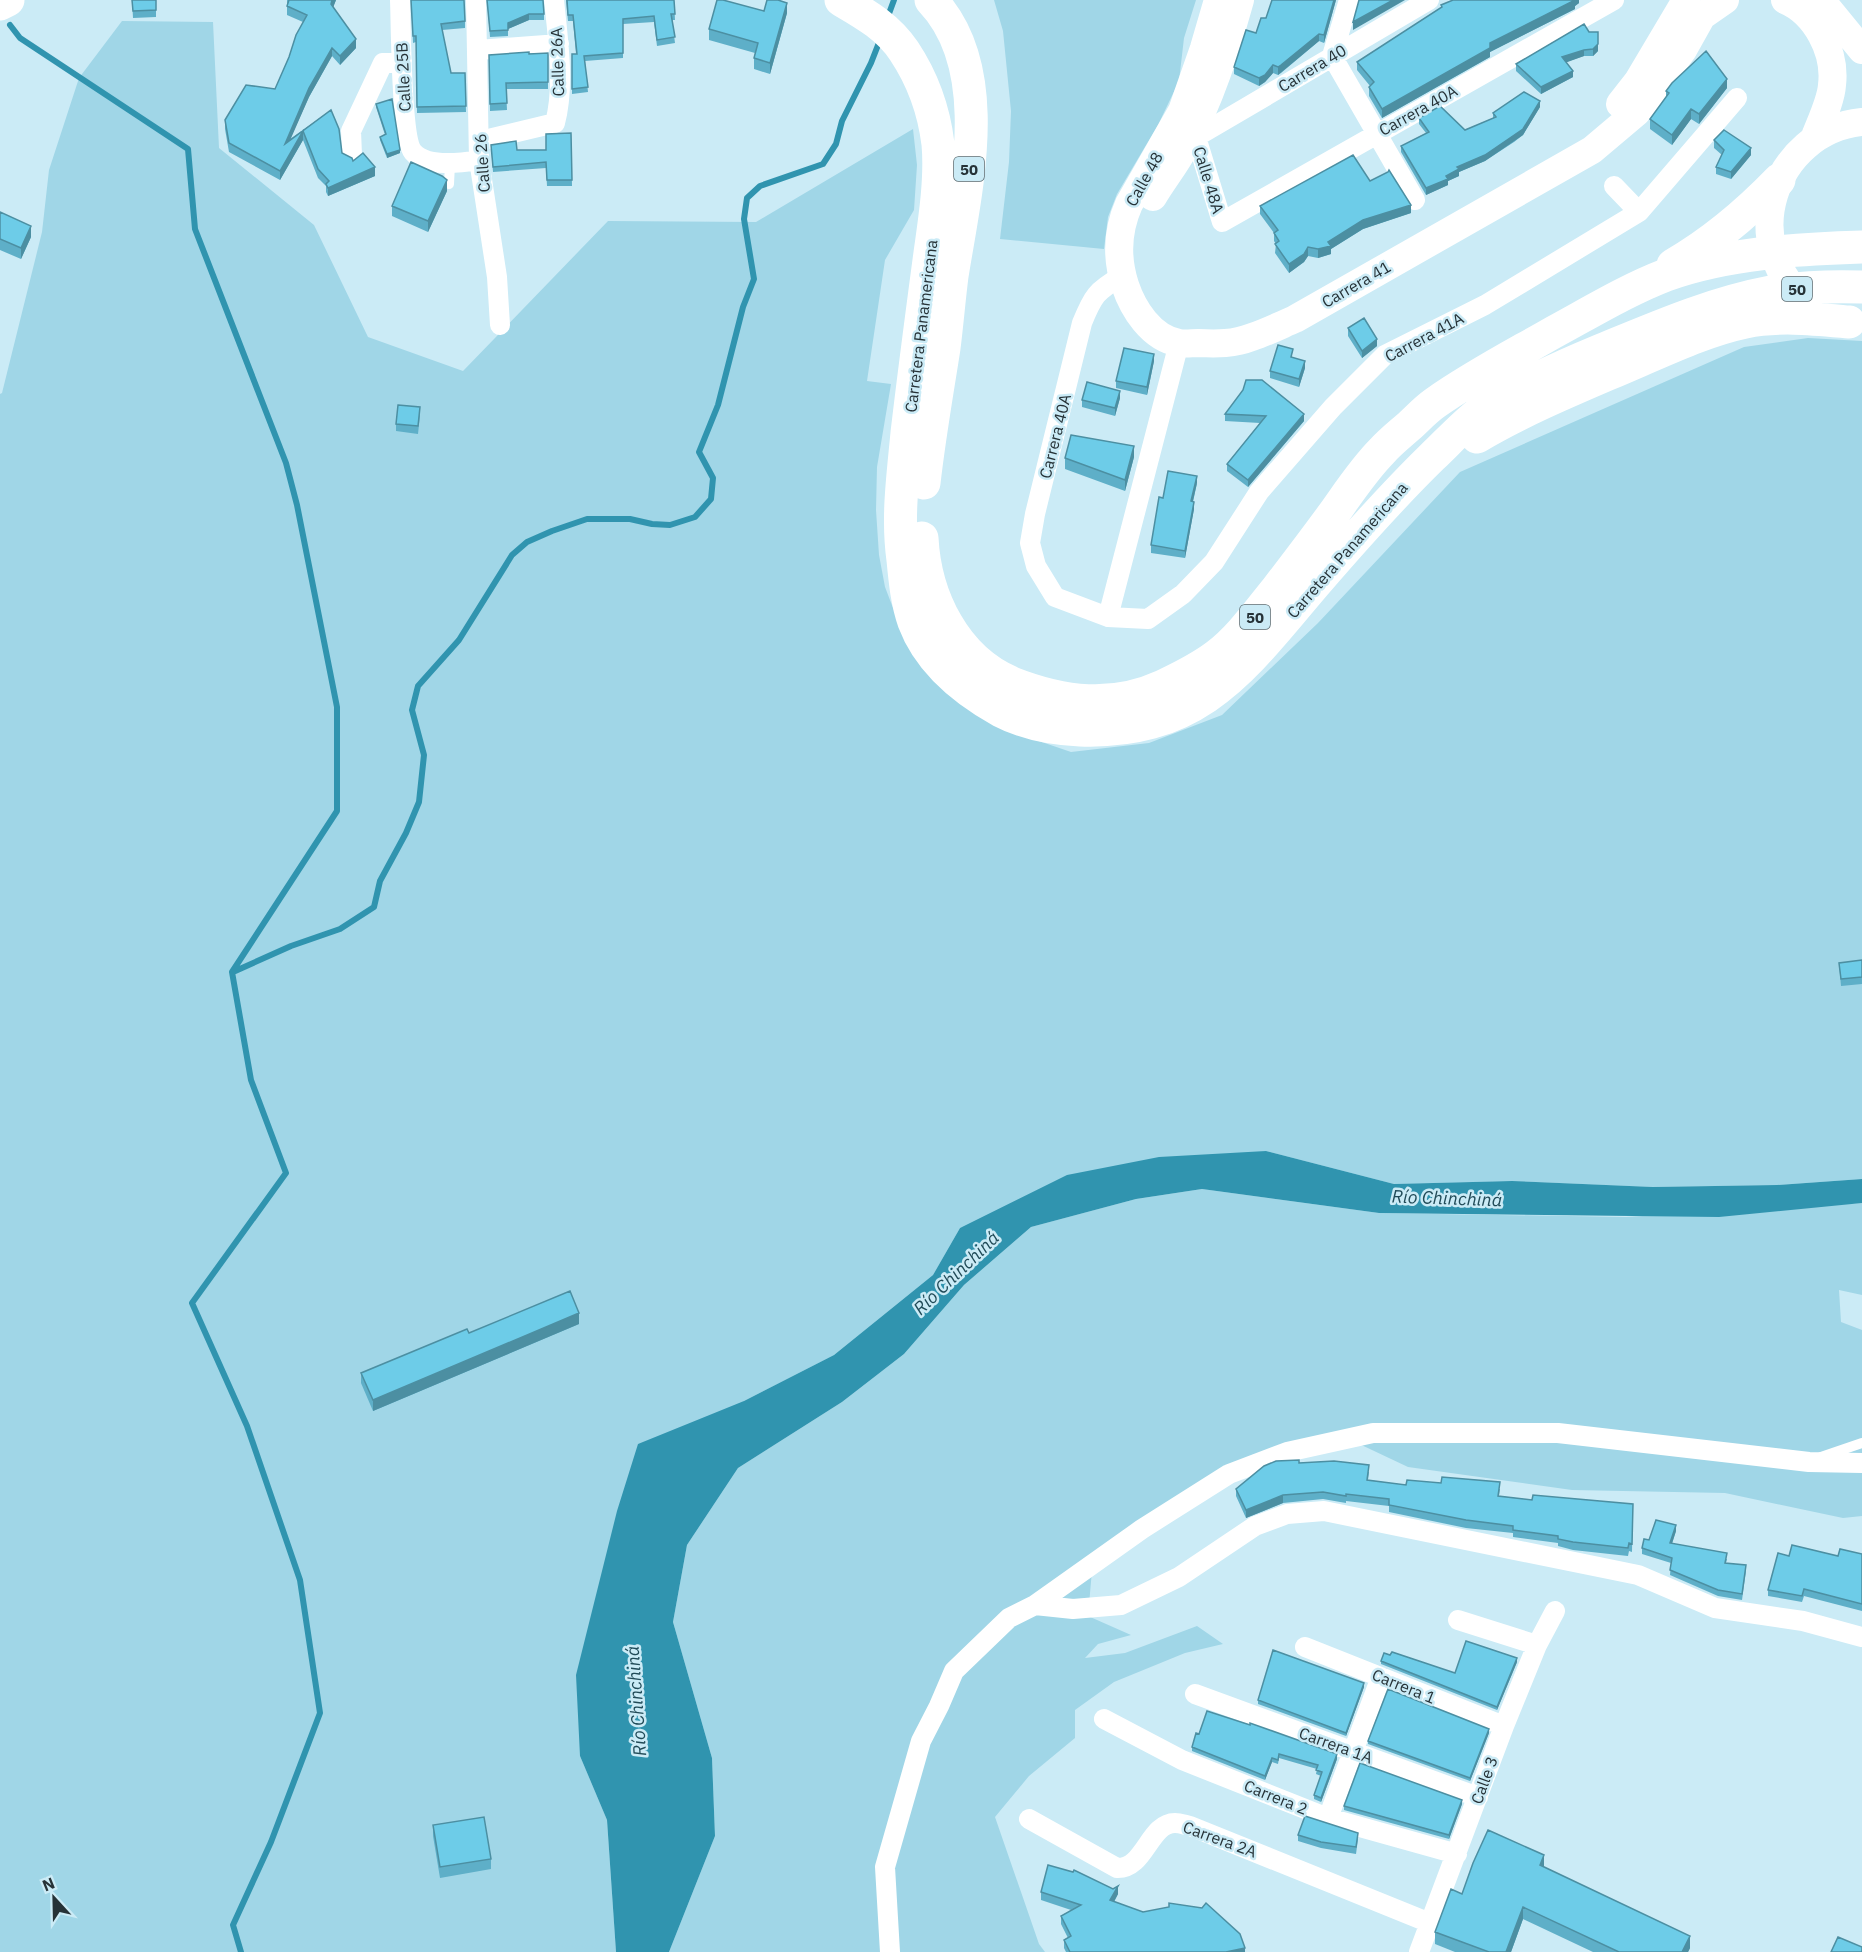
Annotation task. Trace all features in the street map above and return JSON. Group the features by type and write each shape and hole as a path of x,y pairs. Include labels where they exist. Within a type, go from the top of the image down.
{"highway":[{"path":"0,4 8,0"},
{"name":"Carretera Panamericana","path":"841,0 876,20 902,47 920,79 932,113 938,146 936,209 899,510 900,544 908,598 924,643 965,689 997,709 1034,724 1059,729 1089,730 1120,730 1150,724 1183,711 1236,675 1383,507 1417,472 1475,416 1520,387 1634,336 1734,301 1773,292 1819,287 1862,287"},
{"name":"Carretera Panamericana","path":"931,0 950,26 967,75 971,108 971,148 921,508 923,553 930,586 940,613 958,642 984,667 1007,681 1039,694 1062,699 1118,700 1150,692 1195,670 1218,655 1253,619 1380,453 1432,405 1483,371 1617,297 1667,275 1712,263 1817,248 1862,247"},
{"path":"1617,297 1691,255 1737,221 1779,180"},
{"path":"1417,472 1490,429 1567,392 1668,348 1710,333 1745,322 1794,318 1856,323"}],"main road":[{"name":"Calle 48","path":"1218,0 1188,96 1188,132 1184,149 1151,200 1139,230 1136,249 1140,277 1154,302 1167,317 1181,325 1188,335 1167,339 1142,319 1134,307 1122,276 1118,249 1123,217 1150,166 1188,132 1216,78 1240,0"},
{"name":"Carrera 41","path":"1188,335 1244,323 1309,293 1479,198 1591,131 1615,110 1638,81 1686,0"},
{"name":"Carrera 41","path":"1188,335 1223,344 1252,337 1294,319 1592,150 1637,112 1683,51 1702,16 1725,0"},
{"path":"1785,0 1807,14 1823,38 1832,60 1832,87 1814,139"},
{"path":"1821,0 1862,50"},
{"path":"1856,323 1832,317 1816,308 1789,284 1773,251 1770,215 1779,180 1794,157 1814,139 1832,129 1862,122"}],"street":[{"name":"Calle 25B","path":"400,0 407,134 413,152 449,174 479,150"},
{"name":"Calle 26","path":"476,0 479,150 497,277 500,325"},
{"name":"Calle 26A","path":"479,150 555,123 559,108 559,44 554,0"},
{"path":"1349,0 1332,56 1415,200"},
{"name":"Carrera 40","path":"1188,132 1332,56 1429,0"},
{"name":"Carrera 40A","path":"1222,222 1614,0"},
{"path":"478,51 559,44"},
{"path":"352,155 351,131 383,63 402,62"},
{"name":"Carrera 41A","path":"1107,617 1148,619 1183,594 1214,562 1259,492 1334,407 1385,355 1485,305 1639,212 1737,98"},
{"name":"Calle 48A","path":"1188,132 1222,222"},
{"path":"1614,186 1639,212"},
{"name":"Carrera 40A","path":"1107,617 1055,597 1036,566 1030,543 1035,514 1082,323 1092,299 1104,287 1122,276"},
{"path":"1107,617 1188,335"},
{"path":"890,1952 885,1867 921,1741 954,1671 1009,1618 1035,1605 1142,1529 1229,1474 1287,1452 1372,1433 1558,1433 1809,1462 1862,1463"},
{"path":"1035,1605 1073,1610 1120,1605 1179,1577 1255,1526 1287,1514 1324,1511 1638,1575 1714,1608 1803,1621 1862,1637"},
{"name":"Calle 3","path":"1419,1952 1504,1726 1537,1645 1555,1611"},
{"path":"1458,1620 1537,1645"},
{"name":"Carrera 1","path":"1305,1647 1504,1726"},
{"path":"1328,1818 1381,1677"},
{"name":"Carrera 1A","path":"1195,1694 1478,1797"},
{"name":"Carrera 2","path":"1104,1719 1182,1760 1328,1818 1457,1854"},
{"name":"Carrera 2A","path":"1029,1818 1117,1868 1127,1866 1140,1856 1160,1829 1173,1823 1190,1826 1431,1923"}],"lane":[{"path":"1809,1462 1862,1443"}],"shaded area":[{"path":"994,0 1196,0 1184,38 1179,81 1158,125 1117,194 1108,217 1104,249 1000,239 1009,162 1011,111 1003,31"},
{"path":"122,21 213,22 219,148 314,225 368,337 463,371 608,221 756,222 913,129 917,165 914,210 885,260 867,381 891,384 877,467 876,510 879,555 885,587 901,629 998,727 1071,752 1149,743 1222,715 1318,623 1460,472 1744,347 1808,338 1862,341 1862,1179 1777,1185 1653,1187 1512,1181 1394,1184 1266,1151 960,1228 933,1275 834,1355 744,1401 580,1756 607,1820 616,1952 0,1952 0,394 42,232 49,170 79,78"},
{"path":"1202,1189 1379,1213 1626,1217 1862,1203 1862,1295 1839,1290 1841,1322 1862,1330 1862,1516 1843,1518 1725,1493 1572,1490 1408,1467 1336,1433 1252,1455 1093,1559 1088,1616 1131,1635 1098,1644 1085,1658 1125,1653 1197,1626 1223,1644 1185,1653 1114,1682 1075,1710 1075,1738 1029,1776 995,1817 1039,1944 1045,1952 669,1952 715,1836 712,1758 673,1622 687,1545 738,1468 842,1402 904,1354 964,1285 1031,1227 1136,1199"}],"water":[{"name":"Río Chinchiná","path":"1266,1151 1394,1184 1512,1181 1653,1187 1777,1185 1862,1179 1862,1203 1719,1217 1379,1213 1202,1189 1136,1199 1031,1227 964,1285 904,1354 842,1402 738,1468 687,1545 673,1622 712,1758 715,1836 669,1952 616,1952 607,1820 580,1756 576,1675 617,1511 638,1444 744,1401 834,1355 933,1275 960,1228 1067,1175 1159,1157"}],"building":[{"path":"132,0 156,0 156,10 133,11"},
{"path":"289,0 332,0 331,4 356,39 340,56 332,48 309,88 285,144 331,110 339,129 342,153 352,158 353,161 363,153 375,167 328,188 326,184 329,181 318,169 303,131 280,171 229,143 225,120 246,85 275,89 296,35 307,15 287,6"},
{"path":"411,0 464,0 465,21 441,24 451,73 465,73 466,106 417,107 416,36 413,36"},
{"path":"487,0 543,0 544,14 529,14 508,23 508,30 490,31"},
{"path":"567,0 674,0 675,14 671,14 675,37 657,40 654,16 623,19 623,53 584,56 588,87 572,89 572,54 577,54 573,15 568,15"},
{"path":"717,0 764,11 767,0 787,3 770,63 754,58 758,43 709,29"},
{"path":"1272,0 1334,0 1324,35 1319,34 1281,65 1278,67 1273,65 1265,75 1259,78 1234,67 1246,30 1256,33 1261,18 1266,18"},
{"path":"1359,0 1393,0 1353,22"},
{"path":"1453,0 1575,0 1490,43 1490,48 1382,109 1369,87 1374,82 1357,62 1442,7 1441,5"},
{"path":"1584,24 1589,32 1598,32 1598,44 1593,49 1562,57 1573,71 1541,87 1516,64"},
{"path":"1706,51 1727,79 1699,114 1691,109 1672,135 1650,119 1669,93 1666,91 1672,83"},
{"path":"529,52 529,54 548,53 548,82 506,83 507,103 490,104 489,55"},
{"path":"1524,92 1540,101 1523,129 1485,155 1457,167 1459,169 1446,176 1448,179 1426,188 1401,146 1429,132 1419,118 1440,106 1465,130 1496,117 1493,113"},
{"path":"392,99 400,150 387,154 380,137 386,134 376,104"},
{"path":"1724,130 1751,148 1731,172 1716,167 1724,150 1714,140"},
{"path":"571,133 572,180 547,180 546,162 493,167 491,145 516,141 517,150 546,150 546,134"},
{"path":"1353,155 1370,181 1389,170 1411,205 1363,220 1328,242 1331,246 1318,249 1308,247 1304,254 1289,264 1275,244 1279,241 1274,233 1278,230 1260,206"},
{"path":"411,162 447,180 428,221 392,206"},
{"path":"0,212 31,226 21,248 0,239"},
{"path":"1364,318 1377,339 1362,351 1348,328"},
{"path":"1278,345 1293,349 1291,357 1305,361 1299,379 1270,371"},
{"path":"1124,348 1154,354 1147,387 1116,381"},
{"path":"1246,380 1262,380 1304,414 1248,480 1227,464 1266,416 1225,414 1243,390"},
{"path":"1087,382 1120,391 1115,408 1082,400"},
{"path":"398,405 420,407 418,426 396,424"},
{"path":"1071,435 1134,446 1125,480 1065,458"},
{"path":"1168,471 1197,476 1191,501 1194,502 1185,551 1151,545 1159,497 1163,498"},
{"path":"1862,960 1862,977 1841,979 1839,963"},
{"path":"570,1291 579,1313 373,1400 361,1373 467,1329 469,1333"},
{"path":"1299,1460 1299,1463 1334,1461 1369,1465 1367,1480 1406,1485 1407,1480 1441,1483 1442,1477 1500,1482 1498,1496 1532,1500 1533,1495 1633,1504 1632,1544 1629,1543 1628,1548 1573,1542 1558,1539 1558,1536 1513,1530 1513,1526 1466,1520 1389,1505 1389,1499 1346,1494 1346,1496 1323,1492 1283,1495 1246,1510 1236,1489 1264,1466 1276,1461"},
{"path":"1656,1520 1676,1525 1670,1543 1727,1553 1725,1563 1746,1565 1742,1594 1718,1590 1670,1570 1672,1558 1642,1548 1644,1539 1649,1540"},
{"path":"1792,1545 1838,1556 1840,1549 1862,1554 1862,1604 1804,1589 1802,1596 1768,1590 1778,1553 1789,1556"},
{"path":"1466,1641 1517,1658 1497,1707 1381,1661 1384,1653 1390,1655 1392,1652 1455,1673"},
{"path":"1273,1650 1364,1683 1346,1733 1258,1700"},
{"path":"1388,1689 1489,1729 1470,1778 1368,1741"},
{"path":"1207,1711 1250,1725 1250,1723 1337,1754 1321,1798 1314,1795 1322,1772 1316,1770 1318,1765 1279,1754 1278,1760 1272,1758 1265,1776 1192,1747"},
{"path":"1360,1763 1462,1800 1449,1835 1344,1806"},
{"path":"1305,1816 1358,1833 1356,1847 1321,1842 1298,1835"},
{"path":"484,1817 491,1859 440,1867 433,1825"},
{"path":"1488,1830 1544,1855 1540,1865 1690,1936 1682,1952 1619,1952 1523,1907 1506,1952 1489,1952 1435,1932 1451,1889 1462,1894"},
{"path":"1048,1865 1073,1872 1074,1870 1113,1889 1118,1886 1110,1900 1143,1912 1169,1907 1169,1903 1202,1908 1206,1903 1240,1934 1245,1948 1226,1952 1070,1952 1064,1940 1071,1936 1061,1916 1081,1905 1041,1892"},
{"path":"1838,1937 1862,1947 1862,1952 1831,1952"}],"waterway":[{"path":"887,19 894,0"},
{"path":"10,25 20,38 188,149 195,229 286,463 297,505 337,707 337,811 232,972 251,1080 286,1173 192,1303 247,1426 300,1580 320,1713 271,1842 233,1925 241,1952"},
{"path":"233,972 291,946 340,929 374,907 380,881 406,833 419,802 424,755 412,710 418,686 459,640 512,555 527,542 587,519 630,519 670,525 695,517 711,499 713,478 699,452 718,405 743,307 754,279 744,219 747,198 760,186 823,164 836,144 842,121 880,40"}]}
